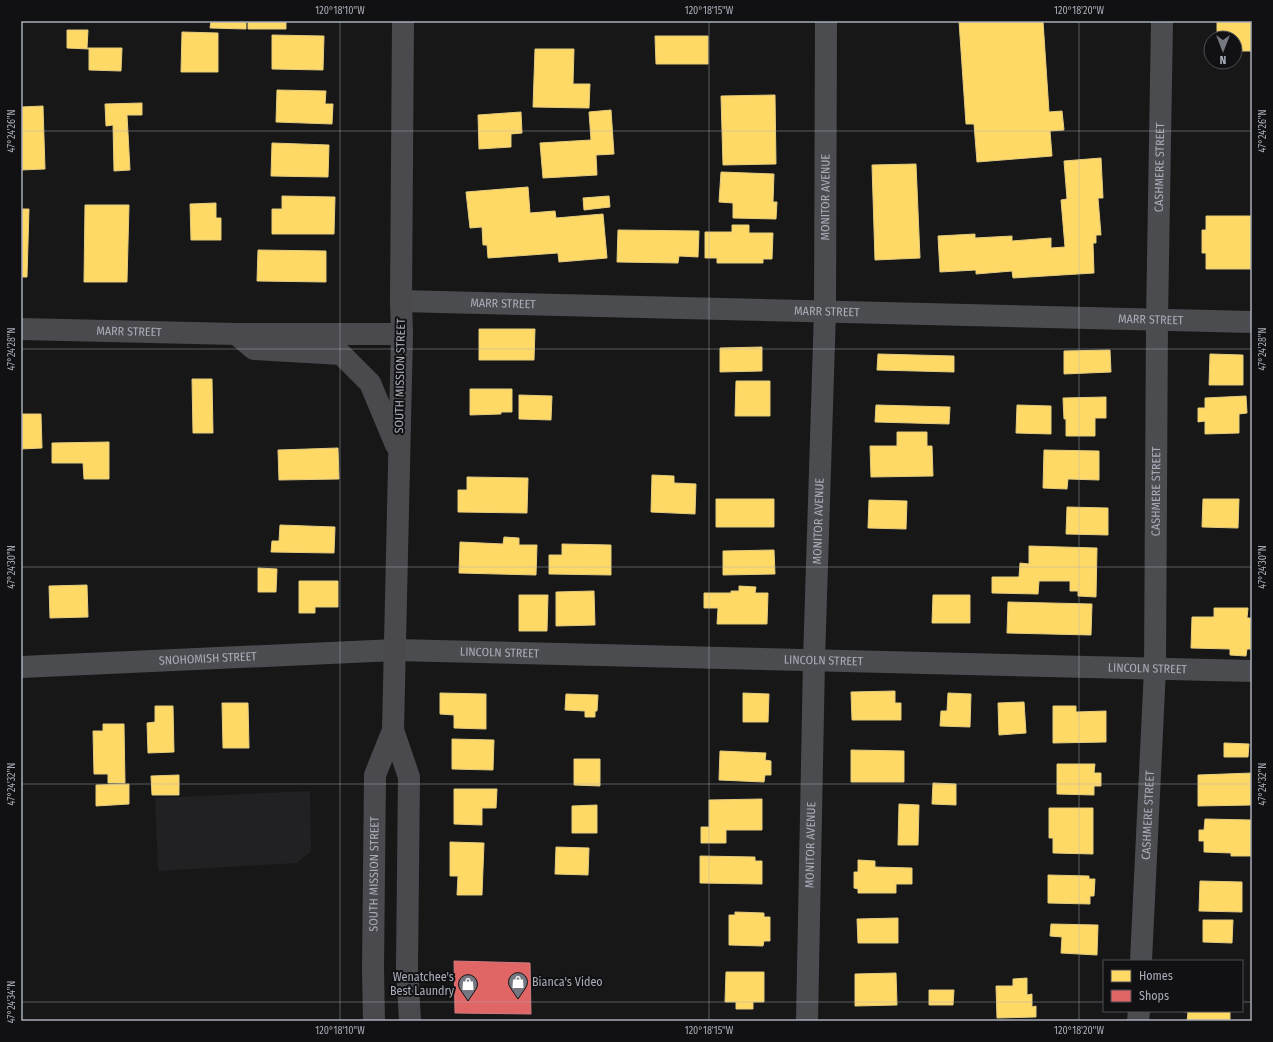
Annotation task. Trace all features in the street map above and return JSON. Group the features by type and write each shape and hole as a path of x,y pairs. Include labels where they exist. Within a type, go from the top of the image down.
{"main road":[{"name":"SOUTH MISSION STREET","path":"374,1021 373,969 375,775 393,730 402,334 403,21"},
{"name":"MARR STREET","path":"21,329 236,334 402,334"},
{"path":"236,334 254,349 341,354 370,383 399,452"},
{"name":"SOUTH MISSION STREET","path":"393,730 409,776 407,967 410,1021"}],"street":[{"name":"MONITOR AVENUE","path":"807,1021 814,660 825,311 826,21"},
{"name":"CASHMERE STREET","path":"1141,960 1154,669 1157,320 1162,21"},
{"name":"MARR STREET","path":"401,301 1252,322"},
{"name":"LINCOLN STREET","path":"395,650 1252,671"},
{"name":"SNOHOMISH STREET","path":"21,667 395,650"}],"shaded area":[{"path":"310,791 311,851 297,863 158,871 155,798"}],"building: Homes":[{"path":"211,21 246,21 246,29 210,28"},
{"path":"248,21 286,21 286,29 248,29"},
{"path":"959,21 1043,21 1049,112 1062,111 1064,130 1050,131 1052,156 977,162 974,124 966,124"},
{"path":"1217,21 1252,21 1252,51 1243,51 1243,30 1217,30"},
{"path":"67,30 88,30 87,48 122,48 121,71 89,70 89,49 67,48"},
{"path":"182,32 218,33 218,72 181,72"},
{"path":"272,35 324,36 323,70 272,69"},
{"path":"655,36 708,36 708,64 656,64"},
{"path":"535,49 574,49 573,84 590,84 589,108 533,107"},
{"path":"277,90 326,91 325,104 333,104 332,124 276,122"},
{"path":"775,95 776,164 723,165 721,96"},
{"path":"142,103 142,115 127,115 130,170 114,171 113,125 106,126 105,104"},
{"path":"43,106 45,169 21,170 21,107"},
{"path":"611,110 614,154 596,155 597,175 543,178 540,143 591,140 589,112"},
{"path":"521,112 522,133 511,134 511,147 479,149 478,115"},
{"path":"272,143 329,145 328,177 271,176"},
{"path":"1101,158 1103,198 1098,198 1101,235 1096,235 1096,243 1093,243 1094,273 1013,278 1012,271 976,274 976,270 940,272 938,236 975,234 975,238 1012,236 1012,241 1051,238 1051,248 1065,247 1061,200 1067,199 1064,161"},
{"path":"916,164 920,258 875,260 872,165"},
{"path":"721,172 774,174 773,202 777,202 776,219 733,218 733,203 719,202"},
{"path":"528,187 530,213 555,211 556,218 603,214 607,258 559,262 558,253 488,258 487,245 483,245 482,227 470,228 466,192"},
{"path":"282,196 335,197 334,234 272,234 272,209 282,209"},
{"path":"609,196 610,207 584,210 583,198"},
{"path":"216,203 216,218 221,218 221,240 191,240 190,204"},
{"path":"85,205 129,205 127,282 84,282"},
{"path":"21,209 29,209 27,277 21,277"},
{"path":"1206,216 1252,216 1252,269 1206,269 1206,253 1202,253 1202,230 1206,230"},
{"path":"732,225 749,225 749,233 773,233 772,259 763,259 763,263 717,263 717,258 705,258 705,232 732,232"},
{"path":"618,230 699,231 698,257 679,256 678,263 617,262"},
{"path":"258,250 326,251 326,282 257,281"},
{"path":"479,329 535,329 534,360 479,360"},
{"path":"762,347 762,371 720,372 720,348"},
{"path":"1110,350 1111,372 1064,374 1064,351"},
{"path":"878,354 954,356 954,372 877,370"},
{"path":"1210,354 1243,355 1243,385 1209,385"},
{"path":"192,379 212,379 213,433 193,433"},
{"path":"736,381 770,381 770,416 735,416"},
{"path":"470,389 512,389 512,412 501,412 501,414 470,415"},
{"path":"519,395 552,396 551,420 519,419"},
{"path":"1246,396 1247,413 1239,414 1239,433 1205,434 1205,421 1198,422 1198,408 1205,408 1205,398"},
{"path":"1106,397 1106,418 1095,418 1095,436 1066,436 1066,419 1064,419 1063,398"},
{"path":"876,405 950,407 949,424 875,422"},
{"path":"1017,405 1051,406 1051,434 1016,433"},
{"path":"21,414 41,414 42,448 21,449"},
{"path":"897,432 927,432 927,446 932,446 933,476 871,477 870,446 897,446"},
{"path":"109,442 109,479 84,479 83,463 52,463 52,443"},
{"path":"338,448 339,479 279,480 278,450"},
{"path":"1044,450 1099,451 1099,480 1068,479 1067,489 1043,488"},
{"path":"652,475 674,476 674,483 696,484 695,514 651,512"},
{"path":"467,477 528,478 527,513 458,512 458,490 467,490"},
{"path":"716,499 774,499 774,527 716,527"},
{"path":"1203,499 1239,499 1238,528 1202,527"},
{"path":"869,500 907,501 906,529 868,528"},
{"path":"1067,507 1108,508 1108,535 1066,534"},
{"path":"280,525 335,527 334,553 271,552 272,541 279,541"},
{"path":"504,537 519,538 519,545 537,545 536,575 459,573 460,542 503,544"},
{"path":"562,544 611,545 611,575 549,574 549,555 562,555"},
{"path":"1029,546 1097,548 1096,597 1078,596 1078,591 1070,591 1070,581 1039,581 1038,594 992,593 992,577 1019,577 1020,563 1029,564"},
{"path":"774,550 775,574 723,575 723,551"},
{"path":"258,568 277,569 276,592 258,592"},
{"path":"299,581 338,581 338,607 315,607 315,613 299,613"},
{"path":"87,585 88,617 50,618 49,586"},
{"path":"739,586 756,587 755,593 768,593 767,624 717,624 718,608 704,608 704,593 731,593 731,591 739,591"},
{"path":"594,591 595,625 556,626 556,592"},
{"path":"519,595 548,595 547,631 519,631"},
{"path":"933,595 970,595 970,623 932,623"},
{"path":"1008,602 1092,604 1091,635 1007,633"},
{"path":"1214,608 1248,608 1247,618 1252,618 1252,649 1247,649 1246,656 1230,655 1230,649 1191,648 1192,617 1214,617"},
{"path":"895,691 895,703 901,703 901,720 852,720 851,692"},
{"path":"440,693 486,694 486,729 454,728 454,715 440,714"},
{"path":"743,693 769,694 768,722 743,722"},
{"path":"948,693 971,694 970,727 940,726 941,711 947,711"},
{"path":"566,694 598,695 595,717 585,717 585,711 565,710"},
{"path":"1024,702 1026,733 999,735 998,703"},
{"path":"222,703 248,703 249,748 223,748"},
{"path":"155,706 173,706 174,752 148,753 147,723 155,722"},
{"path":"1053,706 1076,706 1076,712 1106,711 1106,742 1053,743"},
{"path":"103,724 124,724 125,783 108,783 108,774 94,774 93,731 103,731"},
{"path":"452,739 494,740 493,770 452,769"},
{"path":"1224,743 1249,744 1248,757 1224,757"},
{"path":"851,750 904,751 904,782 851,782"},
{"path":"720,751 766,753 765,760 771,761 771,775 765,775 764,782 719,780"},
{"path":"574,759 600,759 600,786 574,785"},
{"path":"1057,764 1095,764 1094,773 1101,773 1101,786 1094,786 1094,795 1057,794"},
{"path":"1252,773 1252,805 1198,806 1198,775"},
{"path":"179,775 179,795 152,795 151,776"},
{"path":"933,783 956,784 956,805 932,804"},
{"path":"129,784 129,804 96,806 96,785"},
{"path":"454,789 497,789 496,808 482,808 482,825 454,824"},
{"path":"762,799 762,830 726,830 726,843 701,843 701,827 709,827 709,800"},
{"path":"899,804 919,805 918,845 898,845"},
{"path":"597,805 597,833 572,833 572,806"},
{"path":"1049,808 1093,808 1093,854 1053,853 1053,838 1049,838"},
{"path":"1205,819 1252,820 1252,856 1231,856 1231,853 1204,852 1204,841 1199,841 1199,830 1204,830"},
{"path":"450,842 484,843 482,895 457,895 458,876 450,876"},
{"path":"556,847 589,848 588,875 555,874"},
{"path":"700,856 755,857 755,861 762,861 762,884 700,883"},
{"path":"858,860 875,861 875,867 912,868 912,884 896,884 896,893 858,893 858,889 854,888 854,872 858,872"},
{"path":"1048,875 1089,876 1089,879 1095,879 1094,896 1090,896 1090,904 1048,903"},
{"path":"1200,881 1242,882 1242,912 1199,911"},
{"path":"735,912 764,913 764,917 770,917 770,941 764,941 763,946 729,945 729,915 735,915"},
{"path":"898,918 898,943 858,943 857,919"},
{"path":"1203,920 1233,920 1232,943 1203,942"},
{"path":"1051,924 1098,925 1097,955 1061,953 1062,937 1050,936"},
{"path":"726,972 764,972 764,1002 753,1002 753,1009 736,1009 736,1002 725,1002"},
{"path":"896,973 897,1005 855,1006 855,974"},
{"path":"1027,978 1027,995 1032,994 1032,1007 1036,1006 1036,1017 997,1018 996,986 1013,986 1013,979"},
{"path":"929,990 954,990 953,1005 929,1005"},
{"path":"1188,1012 1230,1012 1230,1021 1187,1021"}],"building: Shops":[{"path":"454,961 530,963 531,1014 455,1013"}],"place":[{"name":"Bianca's Video","path":"518,999"},
{"name":"Wenatchee's Best Laundry","path":"468,1001"}]}
